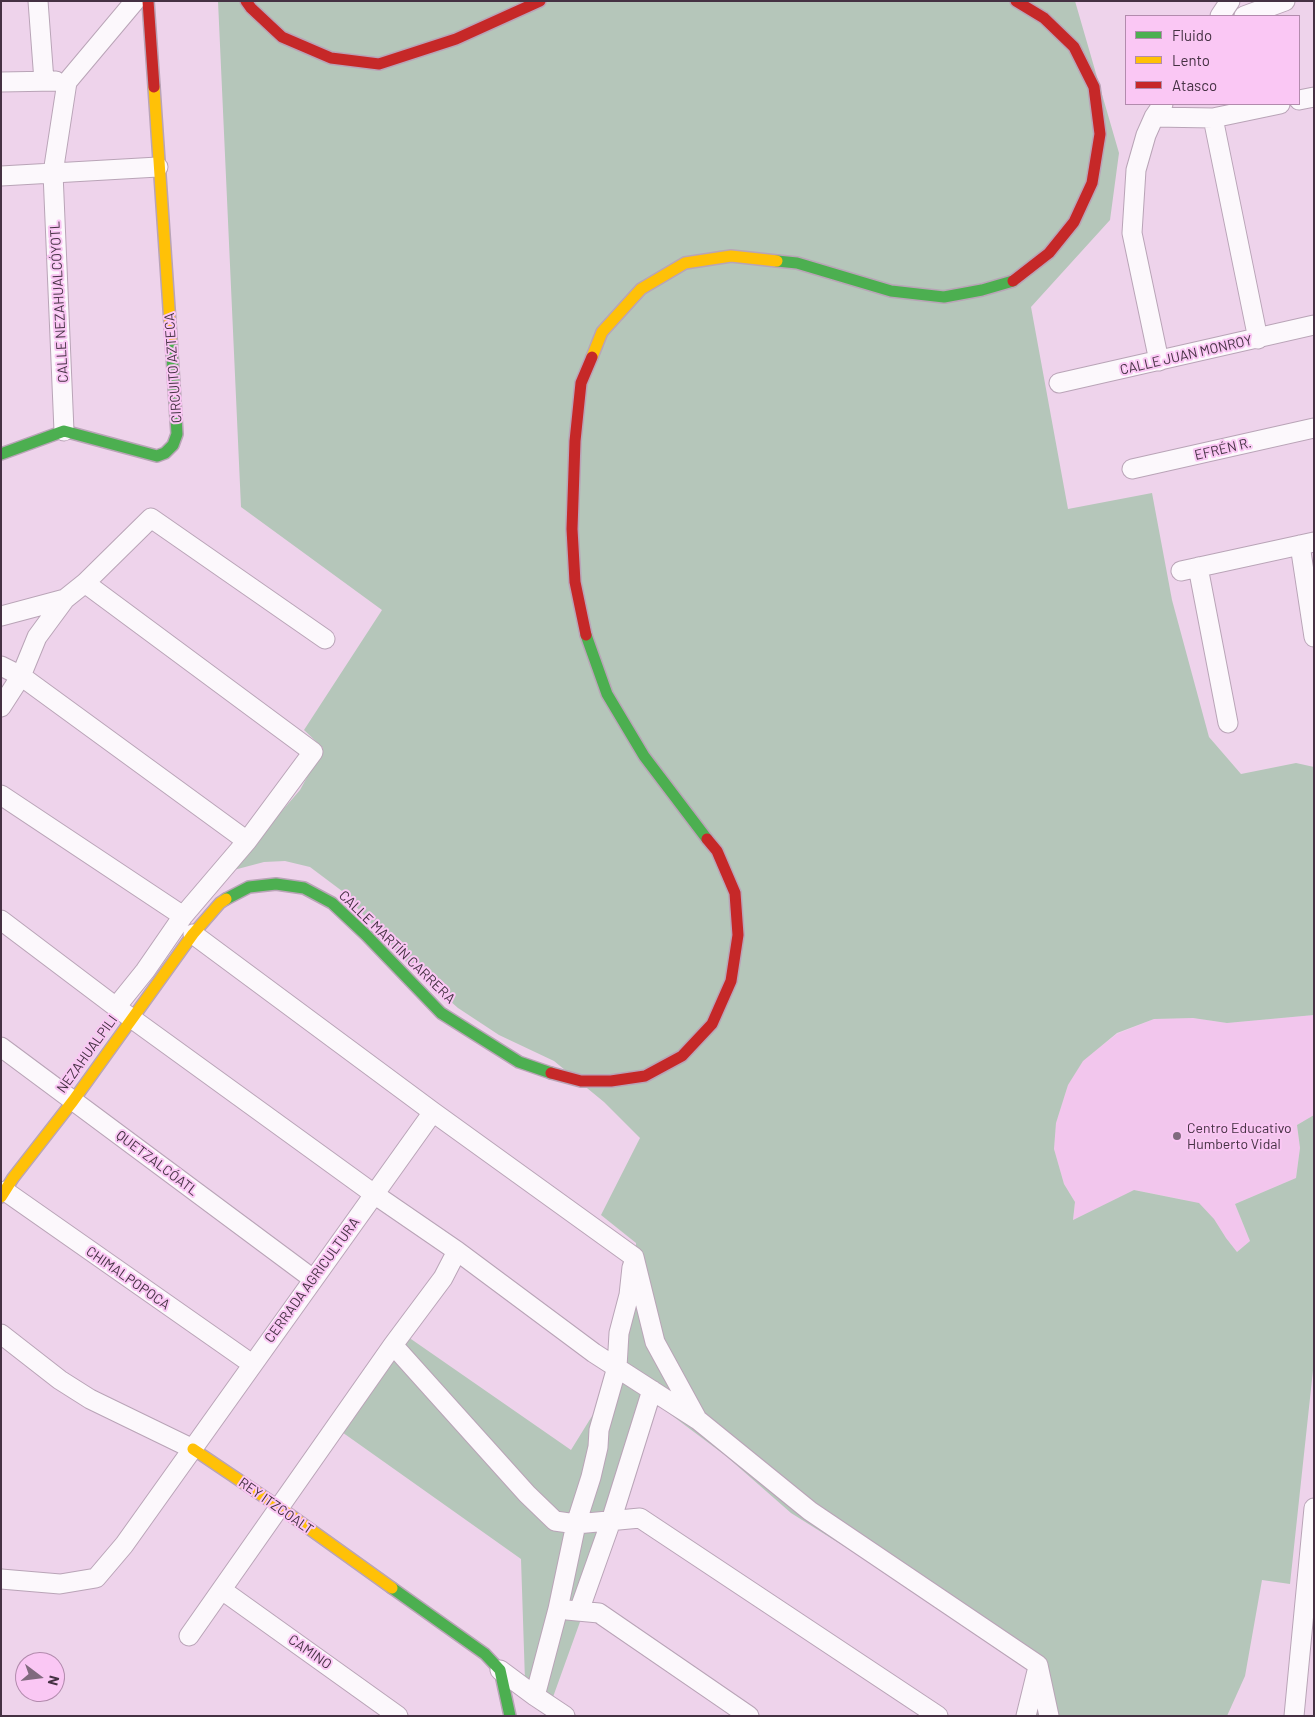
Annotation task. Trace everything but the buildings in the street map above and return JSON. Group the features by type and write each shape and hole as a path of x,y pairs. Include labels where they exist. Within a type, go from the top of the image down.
{"street":[{"path":"38,1 44,81"},
{"path":"1,82 67,82 135,1"},
{"name":"CIRCUITO AZTECA","path":"64,432 157,456 165,453 173,445 177,434 148,1"},
{"path":"246,1 282,37 331,58 380,64 456,39 540,1"},
{"name":"CALLE MARTÍN CARRERA","path":"193,934 220,903 249,887 276,884 304,888 332,903 366,935 441,1013 519,1062 556,1076 581,1081 611,1081 645,1076 682,1056 712,1024 730,981 738,935 735,893 717,851 644,756 607,694 588,643 575,582 572,530 575,441 581,383 602,332 641,288 685,263 731,256 797,263 891,291 944,297 982,290 1015,280 1049,252 1074,222 1092,183 1100,134 1094,87 1074,47 1044,18 1016,1"},
{"path":"1221,15 1230,1"},
{"path":"1247,15 1284,1"},
{"name":"CALLE NEZAHUALCÓYOTL","path":"64,432 53,174 67,82"},
{"path":"1159,361 1132,233 1136,170 1146,136 1159,110 1213,118 1275,105"},
{"path":"1213,118 1258,339"},
{"path":"1,176 158,167"},
{"name":"CALLE JUAN MONROY","path":"1059,383 1314,325"},
{"name":"EFRÉN R.","path":"1132,469 1314,428"},
{"path":"1,454 64,432"},
{"path":"1,707 21,676 36,637 65,599 85,583 151,518 325,640"},
{"path":"1228,723 1189,569 1307,543 1314,637"},
{"path":"85,583 313,752 247,841 183,916 145,971 116,1007"},
{"path":"1,616 65,599"},
{"path":"1,666 21,676 247,841"},
{"path":"1,796 183,916"},
{"path":"1,920 116,1007 374,1194 457,1251 594,1354 698,1420 810,1511 1038,1665 1049,1716"},
{"path":"193,934 433,1112 634,1256 655,1342 698,1420"},
{"name":"NEZAHUALPILI","path":"5,1184 73,1100 193,934"},
{"name":"QUETZALCÓATL","path":"1,1047 313,1279"},
{"name":"CERRADA AGRICULTURA","path":"1,1579 60,1584 96,1578 124,1545 433,1112"},
{"name":"CHIMALPOPOCA","path":"5,1184 252,1364"},
{"path":"189,1636 393,1345 443,1278 457,1251"},
{"path":"535,1696 558,1609 576,1524 598,1447 599,1430 617,1367 619,1333 629,1295 634,1256"},
{"name":"REY ITZCOALT","path":"1,1334 60,1380 90,1399 193,1449 279,1507 485,1654 500,1670"},
{"path":"393,1345 527,1494 555,1520 576,1524 640,1518 938,1716"},
{"path":"579,1611 611,1521 652,1390"},
{"path":"1294,1716 1306,1683 1314,1508"},
{"name":"CAMINO","path":"222,1590 398,1716"},
{"path":"558,1609 599,1613 750,1716"},
{"path":"1026,1716 1038,1665"},
{"path":"500,1670 565,1716"},
{"path":"500,1670 510,1716"}],"shaded area":[{"name":"Centro Educativo Humberto Vidal","path":"1314,1015 1314,1115 1297,1125 1300,1148 1296,1178 1235,1204 1250,1241 1237,1252 1226,1238 1185,1200 1135,1190 1073,1220 1075,1202 1064,1184 1054,1149 1056,1123 1068,1085 1083,1060 1117,1034 1154,1019 1193,1018 1227,1023"}],"green space":[{"path":"218,1 1075,1 1119,153 1110,220 1031,307 1068,509 1152,493 1172,600 1209,737 1241,774 1296,763 1314,767 1314,1015 1227,1023 1193,1018 1154,1019 1117,1033 1083,1061 1068,1085 1056,1123 1054,1149 1064,1184 1075,1202 1073,1220 1134,1190 1199,1203 1214,1219 1237,1252 1250,1241 1235,1204 1296,1178 1300,1148 1297,1125 1314,1115 1314,1361 1290,1584 1262,1580 1245,1676 1227,1716 1023,1716 1036,1667 791,1513 726,1456 658,1405 553,1697 525,1681 521,1559 332,1425 398,1330 571,1450 618,1374 635,1297 636,1243 601,1215 640,1138 604,1102 554,1061 499,1035 458,1008 407,963 342,891 310,867 285,861 264,862 230,871 300,790 323,748 304,730 382,610 241,507"}],"traffic: fast":[{"path":"777,261 797,263 891,291 944,297 982,290 1013,281"},
{"path":"1,454 64,431 157,456 165,453 173,445 177,434 171,338"},
{"path":"586,635 607,694 644,756 707,839"},
{"path":"226,899 249,887 276,884 304,888 332,903 366,935 441,1013 519,1062 551,1073"},
{"path":"392,1588 485,1654 500,1670 510,1716"}],"traffic: slow":[{"path":"154,87 171,338"},
{"path":"592,357 602,332 641,289 685,263 731,256 777,261"},
{"path":"1,1197 13,1178 73,1101 193,934 220,903 226,899"},
{"path":"193,1449 279,1507 392,1588"}],"traffic: jam":[{"path":"148,1 154,87"},
{"path":"246,1 282,37 331,58 379,64 456,39 540,1"},
{"path":"1013,281 1049,253 1074,222 1092,183 1100,134 1094,87 1074,47 1044,18 1016,1"},
{"path":"586,635 575,582 572,529 575,441 581,383 592,357"},
{"path":"551,1073 581,1081 611,1081 645,1076 682,1056 712,1024 731,981 738,935 735,893 717,851 707,839"}],"place":[{"name":"Centro Educativo Humberto Vidal","path":"1177,1136"}]}
